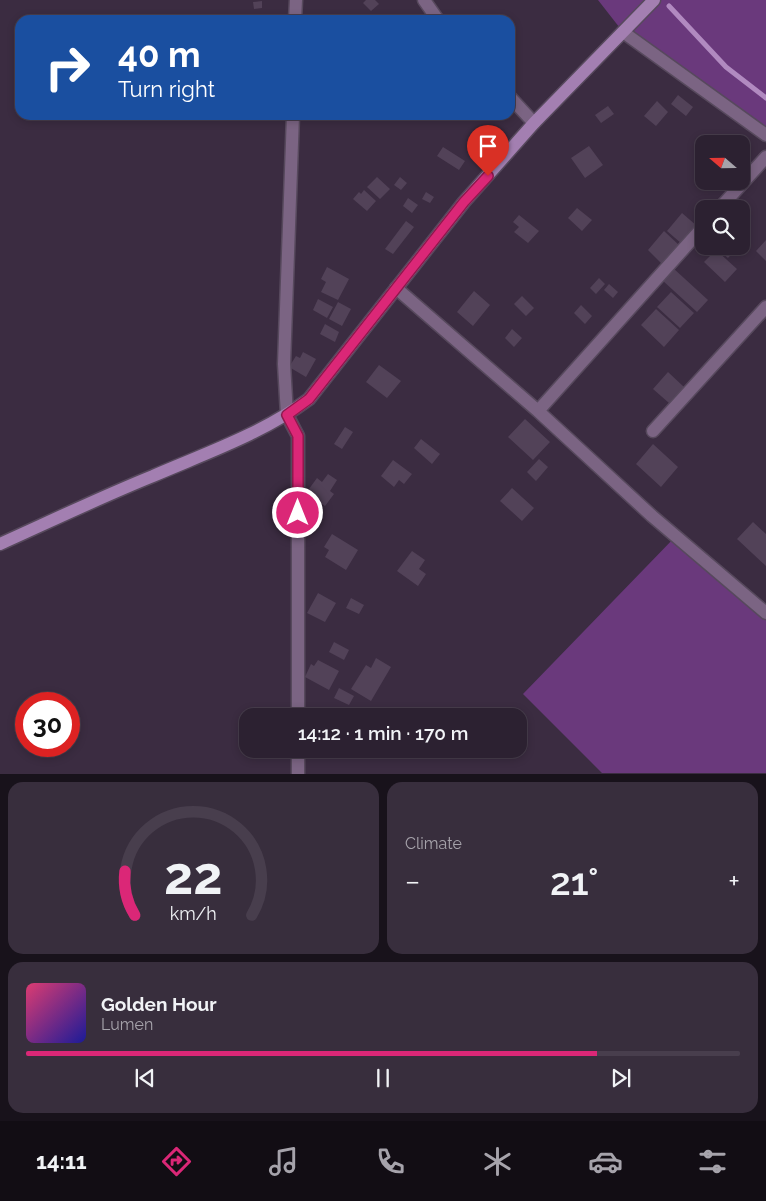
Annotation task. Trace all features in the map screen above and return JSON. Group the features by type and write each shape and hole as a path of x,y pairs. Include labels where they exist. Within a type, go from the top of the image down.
{"main road":[{"path":"0,544 262,429 287,415 309,399 464,202 534,122 654,0"}],"street":[{"path":"295,15 296,0"},
{"path":"424,0 434,15"},
{"path":"623,32 766,135"},
{"path":"515,102 534,122"},
{"path":"293,120 284,364 287,415 298,436 298,708"},
{"path":"728,200 766,157"},
{"path":"538,411 695,236"},
{"path":"396,288 538,411 652,516 766,613"},
{"path":"653,431 766,307"},
{"path":"298,758 298,774"}],"shaded area":[{"path":"598,0 766,0 766,135 623,32"},
{"path":"676,536 766,613 766,773 602,773 523,694"}],"building":[{"path":"366,0 375,0 379,4 371,11 363,3"},
{"path":"262,1 262,8 254,9 253,2"},
{"path":"678,95 693,107 686,116 671,104"},
{"path":"657,101 668,112 656,126 644,116"},
{"path":"608,106 614,114 601,123 595,115"},
{"path":"589,146 603,165 585,178 571,158"},
{"path":"443,147 465,161 459,170 437,156"},
{"path":"377,177 390,189 380,199 367,187"},
{"path":"400,177 407,183 401,190 394,185"},
{"path":"364,190 376,201 367,211 353,199 359,192 361,194"},
{"path":"426,192 434,197 430,203 422,199"},
{"path":"408,198 418,205 412,213 403,206"},
{"path":"577,208 592,220 582,231 568,218"},
{"path":"682,213 695,224 695,228 682,244 667,231"},
{"path":"519,215 539,231 528,243 514,232 519,227 513,222"},
{"path":"406,221 414,227 393,254 385,249"},
{"path":"664,231 680,246 663,265 648,250"},
{"path":"766,240 766,261 756,251"},
{"path":"711,255 722,255 737,269 725,282 704,262"},
{"path":"327,267 349,279 338,300 321,292 326,282 321,279"},
{"path":"673,268 708,300 697,312 662,280"},
{"path":"599,278 605,284 596,294 590,288"},
{"path":"609,284 618,292 613,298 604,290"},
{"path":"474,291 490,305 473,326 457,312"},
{"path":"671,292 694,313 680,328 657,307"},
{"path":"522,296 534,308 526,316 514,304"},
{"path":"318,299 333,307 327,318 313,310"},
{"path":"338,302 351,309 342,326 329,319"},
{"path":"581,305 592,316 585,324 574,313"},
{"path":"656,309 679,330 664,347 641,325"},
{"path":"325,324 339,332 335,342 320,334"},
{"path":"512,329 522,338 514,347 505,338"},
{"path":"303,352 316,359 306,377 289,367 296,356 300,358"},
{"path":"379,365 401,381 387,398 366,382"},
{"path":"668,372 684,387 669,403 653,389"},
{"path":"525,419 550,442 533,460 508,437"},
{"path":"345,427 353,432 342,449 334,444"},
{"path":"421,439 440,454 432,464 414,448"},
{"path":"653,444 678,467 661,487 636,464"},
{"path":"539,459 548,467 536,481 527,472"},
{"path":"393,460 412,474 404,484 399,480 394,487 381,476"},
{"path":"328,474 337,480 330,491 334,494 325,506 306,493 317,478 322,482"},
{"path":"512,488 534,508 522,521 500,501"},
{"path":"753,522 766,534 766,566 737,539"},
{"path":"332,534 358,550 346,570 325,557 329,550 324,547"},
{"path":"412,551 425,560 419,569 426,574 418,586 397,571"},
{"path":"318,593 336,603 325,622 307,613"},
{"path":"351,598 364,605 359,614 346,608"},
{"path":"334,642 349,650 344,660 329,652"},
{"path":"376,658 391,667 371,701 351,689 366,665 371,668"},
{"path":"318,660 339,671 329,690 305,677 311,664 314,666"},
{"path":"339,688 354,696 349,705 334,698"}],"waterway":[{"path":"669,6 726,67 766,98"}],"route":[{"path":"298,513 298,436 287,415 309,399 464,202 488,176"}]}
